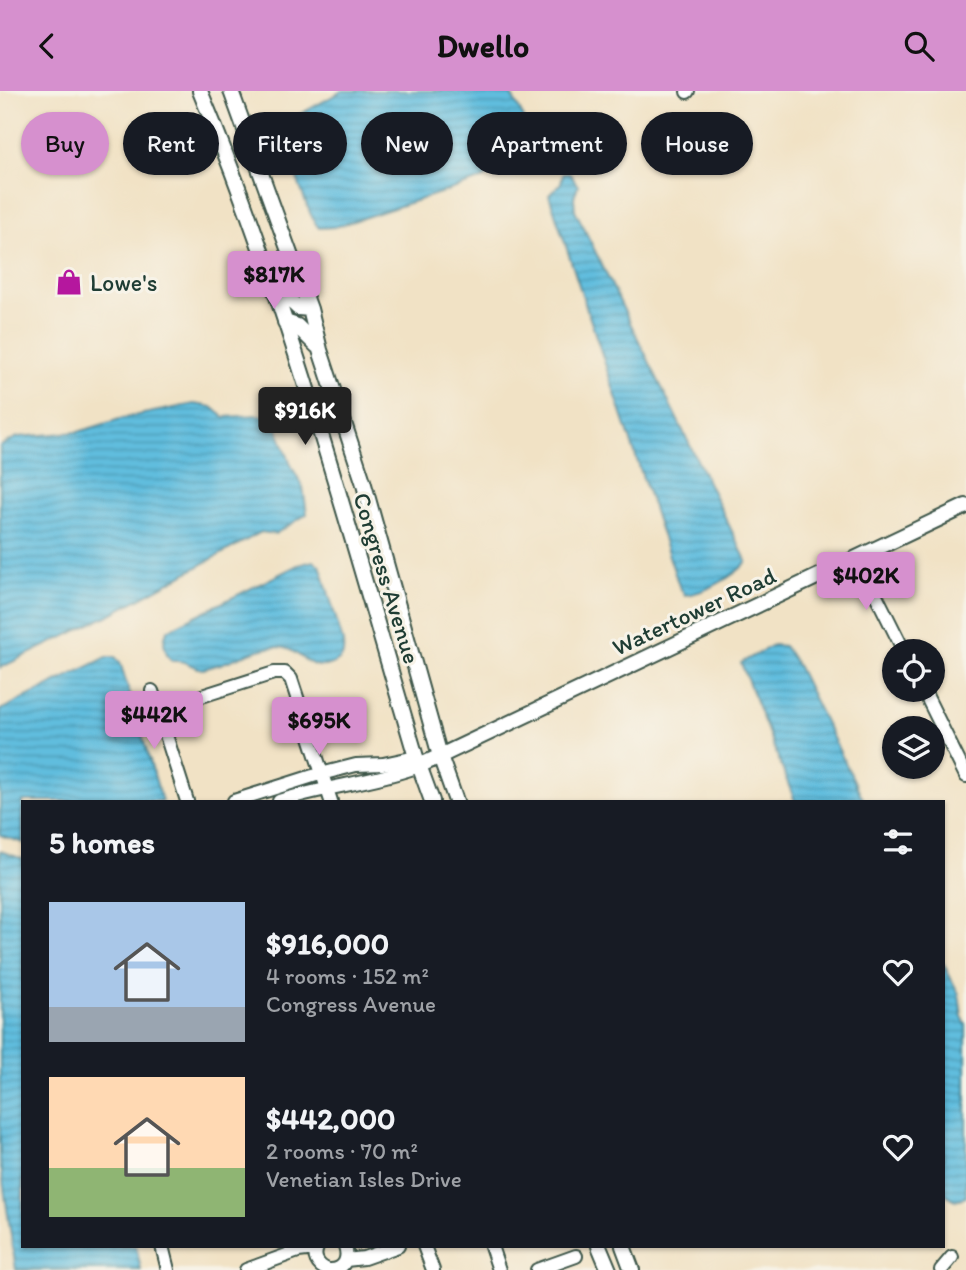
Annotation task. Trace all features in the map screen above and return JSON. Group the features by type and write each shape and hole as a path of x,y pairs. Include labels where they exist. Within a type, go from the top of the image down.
{"street":[{"name":"Congress Avenue","path":"200,91 285,322 432,800"},
{"name":"Congress Avenue","path":"231,91 310,310 320,350 363,481 440,756 456,800"},
{"path":"267,272 288,301 298,308 310,310"},
{"path":"285,322 298,326 320,350"},
{"name":"Watertower Road","path":"440,756 966,506"},
{"path":"859,559 898,639"},
{"path":"158,711 274,673 285,673 291,680 329,795"},
{"path":"152,691 187,800"},
{"path":"929,702 966,776"},
{"path":"236,800 356,765 418,762 440,756"},
{"path":"282,800 314,790 329,795 397,775 418,762"},
{"path":"162,1248 168,1270"},
{"path":"246,1270 260,1268 298,1251 317,1248 317,1262 327,1270 342,1266 346,1260 345,1248"},
{"path":"346,1260 364,1258 392,1248"},
{"path":"425,1248 433,1270"},
{"path":"492,1248 499,1270"},
{"path":"600,1248 609,1270"},
{"path":"624,1248 632,1270"},
{"path":"537,1270 576,1256"},
{"path":"941,1270 952,1257"}],"water":[{"path":"342,91 509,91 521,112 467,112 467,175 490,175 335,227 319,228 296,175 347,175 347,112 304,112"},
{"path":"563,175 571,175 578,186 574,197 575,210 747,562 727,579 710,588 685,595 679,586 549,195 561,183"},
{"path":"194,404 212,407 224,417 259,415 273,418 292,467 303,487 307,514 275,534 261,532 113,613 0,668 0,446 18,437 78,432 123,418"},
{"path":"313,561 322,571 343,642 343,653 339,660 317,666 292,651 277,647 202,669 172,661 169,657 164,641 169,629 298,565"},
{"path":"773,645 784,646 798,667 864,800 795,800 741,663"},
{"path":"107,657 115,657 120,662 162,800 21,800 21,842 0,835 0,710"},
{"path":"0,851 21,858 21,1248 136,1248 141,1270 16,1270 0,1161"},
{"path":"945,967 959,994 966,1025 966,1197 955,1200 946,1194"}],"place":[{"name":"Lowe's","path":"69,282"}]}
